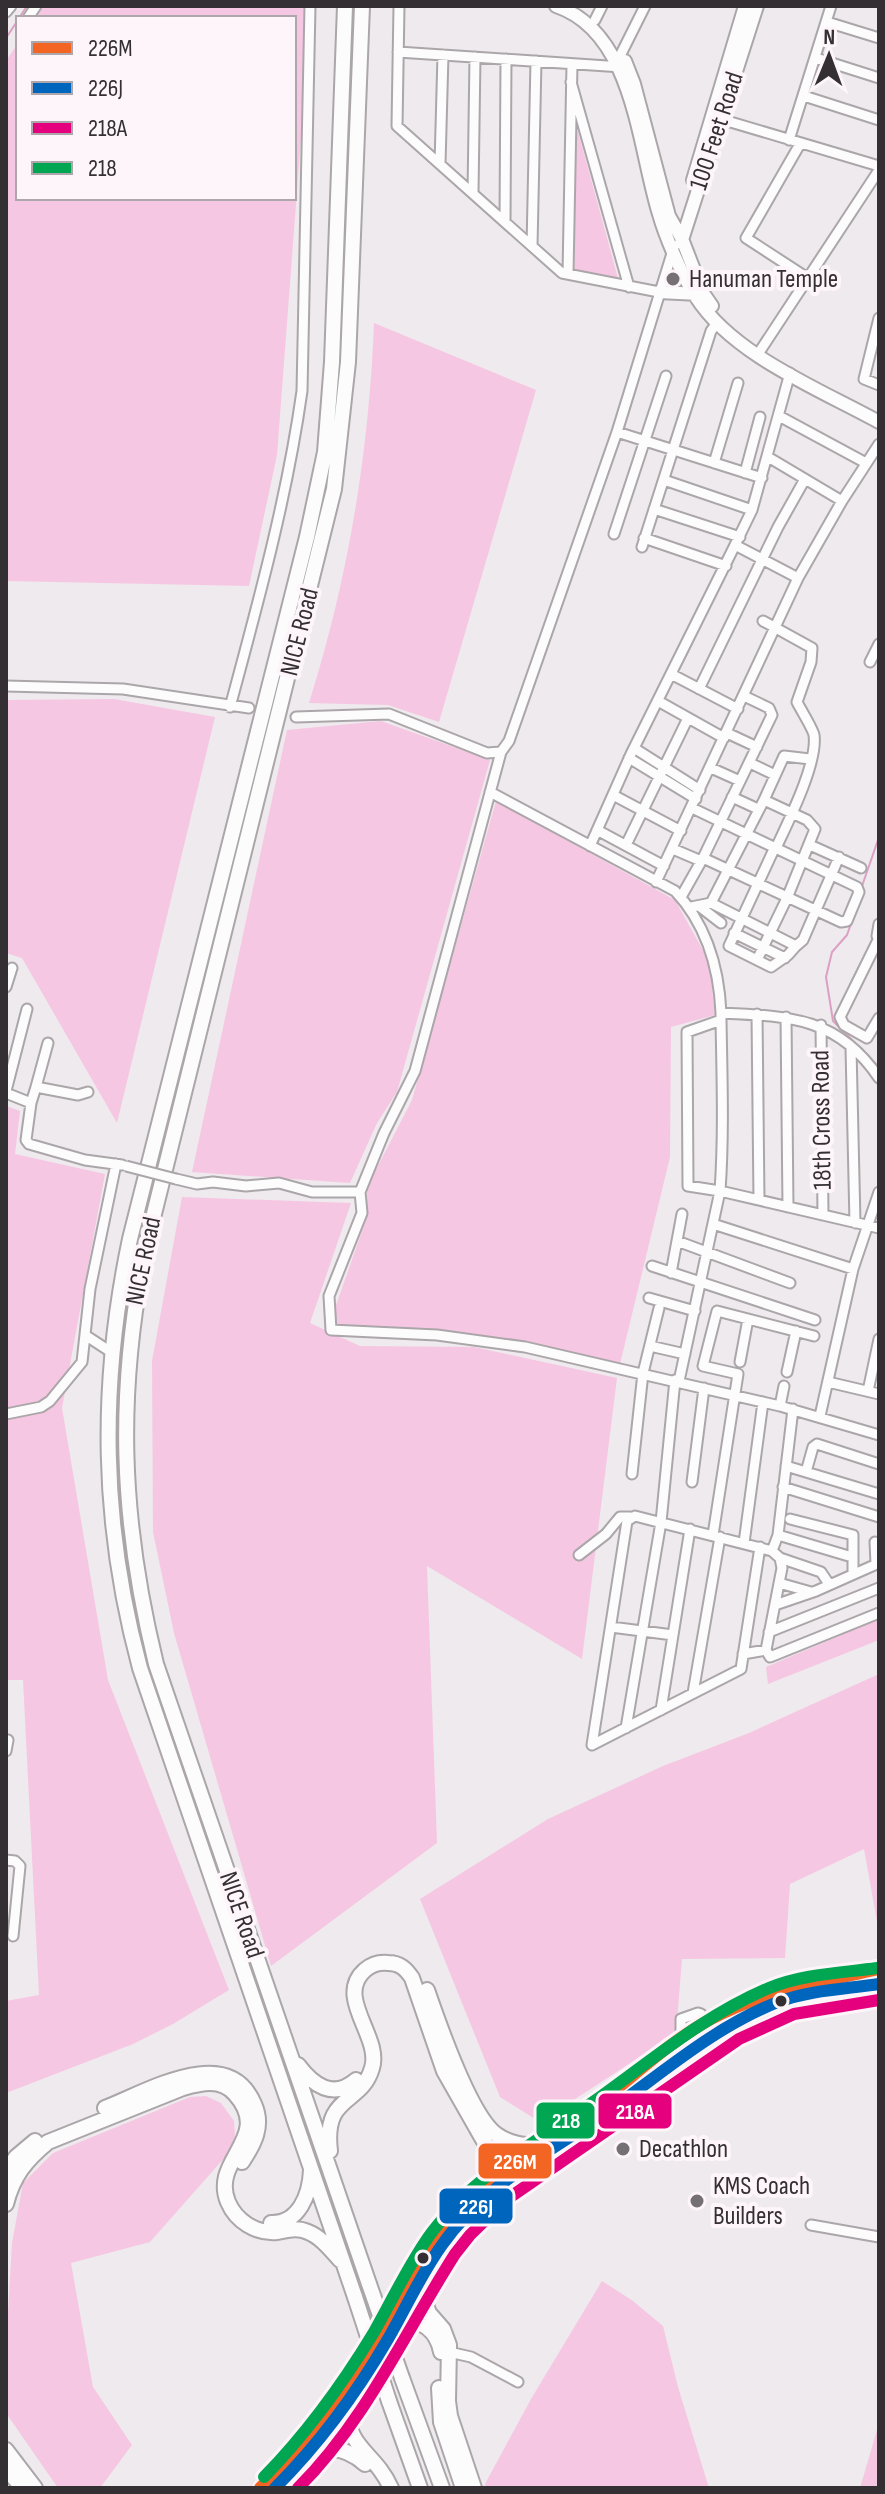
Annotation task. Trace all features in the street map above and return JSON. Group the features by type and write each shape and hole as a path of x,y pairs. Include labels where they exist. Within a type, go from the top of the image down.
{"highway":[{"name":"NICE Road","path":"345,6 332,362 325,452 307,537 130,1239 111,1352 107,1466 121,1591 150,1701 420,2488"},
{"name":"NICE Road","path":"362,6 348,362 334,489 147,1242 133,1314 126,1374 125,1446 128,1506 139,1589 167,1697 442,2488"},
{"path":"290,2055 306,2075 322,2088 335,2091 354,2083 361,2073 365,2055 345,1997 349,1976 361,1961 374,1955 389,1953 405,1957 421,1975 446,2046 489,2128 507,2141 540,2150"},
{"path":"333,2175 329,2143 331,2120 340,2104 364,2084 374,2058 354,1997 354,1988 362,1972 385,1962 401,1966 412,1978 444,2071 481,2133 487,2162 480,2188"},
{"path":"275,2488 303,2461 348,2402 442,2245 476,2203 699,2026 727,2011 776,1992 879,1969"},
{"path":"260,2488 315,2433 348,2386 435,2240 456,2212 480,2188 635,2092 734,2021 785,2000 879,1984"},
{"path":"699,2026 699,2044"},
{"path":"6,2172 31,2143 65,2124 181,2078 211,2073 225,2076 240,2085 252,2098 257,2112 258,2129 254,2145 236,2171 233,2186 237,2202 247,2214 263,2223 279,2224 292,2217 302,2206 310,2184 311,2168"},
{"path":"6,2204 18,2171 48,2142 183,2088 217,2083 231,2089 249,2117 242,2147 226,2171 224,2188 234,2212 243,2223 258,2230 273,2232 294,2229 308,2232 325,2244 345,2267"},
{"path":"421,2281 429,2313 443,2329 449,2352 450,2416 474,2488"},
{"path":"399,2320 422,2324 439,2341 442,2353 439,2410 463,2488"},
{"path":"348,2402 351,2436 378,2466 391,2488"},
{"path":"6,2450 35,2488"},
{"path":"303,2461 319,2450 343,2450 366,2465 381,2488"},
{"path":"6,2469 23,2488"}],"main road":[{"path":"556,6 583,20 621,62"},
{"path":"575,6 595,20 621,62 659,217 678,244 699,295 717,323 757,356 879,422"},
{"name":"100 Feet Road","path":"678,244 716,118 745,6"},
{"name":"100 Feet Road","path":"716,118 757,6"},
{"path":"659,292 699,295 735,334 760,351 879,416"}],"street":[{"path":"6,12 11,6"},
{"path":"230,707 281,509 302,391 310,6"},
{"path":"399,6 397,126 562,273 659,292"},
{"path":"595,20 602,6"},
{"path":"398,52 572,64 621,62 645,6"},
{"path":"789,140 831,6"},
{"path":"827,22 879,38"},
{"path":"440,164 443,55"},
{"path":"473,193 475,57"},
{"path":"816,58 879,78"},
{"path":"505,221 506,59"},
{"path":"532,246 536,61"},
{"path":"568,274 572,64"},
{"path":"571,82 629,287"},
{"path":"804,96 879,120"},
{"path":"716,118 879,168 760,351"},
{"path":"800,144 746,238 809,279"},
{"path":"678,244 659,292 617,432 509,741 501,752 415,1071 384,1133 360,1192 362,1213 329,1296 331,1330 437,1335 525,1347 677,1380 820,1416 879,1435"},
{"path":"879,318 864,379 879,385"},
{"path":"717,323 711,331 643,543 726,566"},
{"path":"590,846 631,753 752,510 790,373"},
{"path":"614,534 666,376"},
{"path":"714,463 738,383"},
{"path":"779,416 866,463"},
{"path":"745,473 760,417"},
{"path":"617,432 762,478"},
{"path":"656,882 798,578 879,444"},
{"path":"768,457 842,501"},
{"path":"699,689 805,479"},
{"path":"664,480 752,510"},
{"path":"654,509 738,541 798,578"},
{"path":"763,621 812,648 811,662 797,702 814,734 801,796 729,946 771,967 785,958 803,940 839,857"},
{"path":"870,662 879,644"},
{"path":"671,674 738,709"},
{"path":"6,686 123,689 249,708"},
{"path":"681,897 750,763 772,711 744,696"},
{"path":"658,701 688,718 757,747"},
{"path":"296,717 389,714 487,753 501,752"},
{"path":"626,845 688,718"},
{"path":"631,753 661,772 719,820 859,889 847,921 841,922 728,870 673,849"},
{"path":"711,903 784,756 810,759"},
{"path":"750,763 775,775"},
{"path":"711,768 740,781"},
{"path":"490,792 675,891 721,923"},
{"path":"613,795 681,831"},
{"path":"732,797 793,813 813,827 815,833 757,960"},
{"path":"597,830 664,866"},
{"path":"810,845 861,868"},
{"path":"695,907 711,903 796,946"},
{"path":"626,1728 661,1522 677,1380 720,1191 721,1016 715,961 695,907"},
{"path":"879,924 879,938 840,1017 844,1025 867,1038 871,1036 879,1018"},
{"path":"741,952 754,926"},
{"path":"734,933 785,958"},
{"path":"6,987 12,968"},
{"path":"27,1009 6,1092 31,1103"},
{"path":"757,1014 759,1200"},
{"path":"879,1078 866,1059 821,1025 757,1014 721,1016 687,1032 688,1186 879,1228"},
{"path":"786,1017 788,1207"},
{"name":"18th Cross Road","path":"821,1025 823,1215"},
{"path":"48,1043 31,1103 26,1140 29,1144 85,1160 121,1165 197,1184 213,1182 246,1186 279,1183 312,1192 360,1192"},
{"path":"851,1048 855,1223"},
{"path":"36,1087 78,1095 88,1092"},
{"path":"6,1414 41,1407 50,1401 82,1362 90,1289 121,1165"},
{"path":"820,1416 853,1269 879,1192"},
{"path":"671,1273 682,1214"},
{"path":"713,1224 853,1269"},
{"path":"677,1241 790,1283"},
{"path":"652,1266 815,1320"},
{"path":"649,1298 695,1311"},
{"path":"632,1474 643,1373 659,1308"},
{"path":"693,1693 738,1374 703,1366 717,1311 814,1336"},
{"path":"740,1362 748,1319"},
{"path":"787,1372 796,1331"},
{"path":"85,1335 111,1352"},
{"path":"868,1391 879,1339"},
{"path":"650,1346 685,1354"},
{"path":"828,1382 879,1394"},
{"path":"780,1406 784,1386"},
{"path":"692,1482 704,1388"},
{"path":"744,1543 763,1402"},
{"path":"793,1409 776,1555 782,1568 766,1650 770,1657 774,1657 879,1613"},
{"path":"806,1472 813,1447 817,1444 879,1464"},
{"path":"786,1466 879,1494"},
{"path":"783,1487 879,1517"},
{"path":"579,1555 606,1534 620,1517 630,1517 760,1547 821,1572 829,1584"},
{"path":"630,1517 592,1745 741,1669 760,1547"},
{"path":"790,1519 853,1535 853,1573"},
{"path":"661,1710 690,1529"},
{"path":"778,1535 852,1557"},
{"path":"775,1605 878,1564 875,1542"},
{"path":"779,1583 811,1592"},
{"path":"769,1632 879,1588"},
{"path":"611,1627 673,1635"},
{"path":"743,1654 766,1650"},
{"path":"6,1751 8,1740"},
{"path":"6,1860 15,1861 20,1866 13,1936"},
{"path":"811,2225 879,2237"},
{"path":"449,2352 471,2357 518,2382"}],"shaded area":[{"path":"43,6 311,6 277,455 249,586 6,581 6,61 16,46 16,200 296,200 296,16 36,16"},
{"path":"574,117 619,282 572,271"},
{"path":"374,323 536,390 439,722 388,705 309,703 335,610 354,515 367,420"},
{"path":"114,699 215,717 117,1123 22,958 6,953 6,700"},
{"path":"381,721 490,760 397,1092 377,1123 350,1183 192,1172 287,730"},
{"path":"496,801 675,900 709,961 715,1015 671,1027 670,1157 620,1364 448,1333 338,1328 335,1308 367,1217 366,1189 412,1100"},
{"path":"6,1106 20,1111 15,1154 105,1174 62,1408 108,1680 229,1990 133,2044 6,2093 6,2001 39,1995 23,1680 6,1680"},
{"path":"182,1197 351,1203 310,1323 360,1346 474,1347 617,1378 582,1659 427,1566 437,1843 271,1966 174,1633 153,1532 152,1361"},
{"path":"879,1619 879,1640 768,1684 766,1667"},
{"path":"879,1674 879,1933 864,1849 790,1884 785,1958 682,1959 676,2033 540,2122 500,2097 420,1899 548,1819 663,1766 749,1733"},
{"path":"206,2096 221,2103 234,2121 235,2137 226,2156 150,2242 71,2263 93,2387 132,2445 100,2488 58,2488 6,2413 12,2243 23,2183 53,2153 190,2097"},
{"path":"602,2281 663,2326 709,2488 486,2488 485,2484 531,2399"},
{"path":"879,2423 879,2488 860,2488"}],"waterway":[{"path":"20,16 27,6"},
{"path":"6,38 16,23"},
{"path":"861,889 879,837"},
{"path":"853,918 847,935 832,952 826,977 833,1021 879,1067"}],"transit line":[{"name":"218","path":"264,2477 309,2426 349,2371 432,2232 449,2211 487,2176 680,2039 745,1999 795,1980 877,1968"},
{"name":"226M","path":"260,2488 299,2450 334,2408 432,2244 462,2206 493,2177 597,2105 677,2041 711,2019 772,1994 879,1969"},
{"name":"226J","path":"275,2488 322,2436 350,2398 442,2245 458,2224 497,2188 689,2052 754,2012 815,1992 879,1984"},
{"name":"218A","path":"298,2488 322,2462 364,2405 455,2254 506,2200 739,2039 794,2014 879,2000"}],"place":[{"name":"Hanuman Temple","path":"673,279"},
{"name":"Decathlon","path":"623,2149"},
{"name":"KMS Coach Builders","path":"697,2201"}]}
